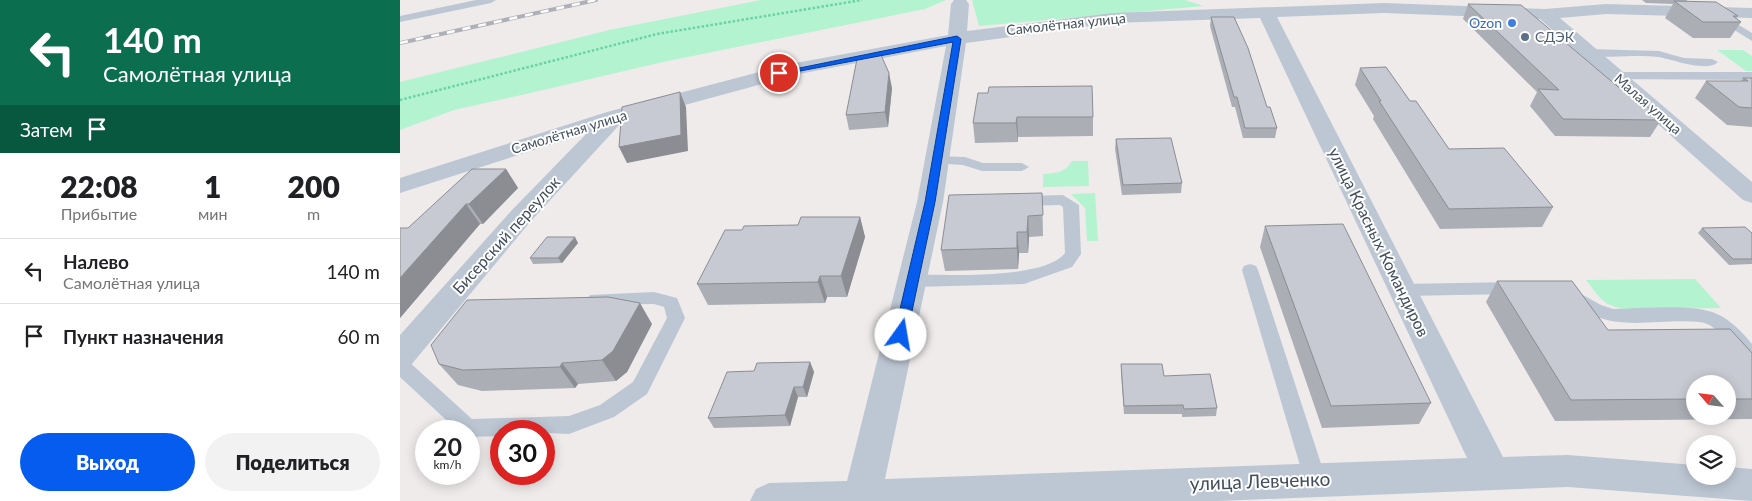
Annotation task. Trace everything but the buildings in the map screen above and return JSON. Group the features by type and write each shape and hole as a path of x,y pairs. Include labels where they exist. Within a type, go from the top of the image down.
{"street":[{"path":"861,499 914,281 939,202 937,160 957,39 960,4"},
{"name":"Самолётная улица","path":"400,186 615,117 797,68 994,32 1112,18 1384,8 1545,14 1606,9 1752,13"},
{"name":"улица Красных Командиров","path":"1266,12 1492,472"},
{"name":"Малая улица","path":"1545,14 1752,194"},
{"name":"Бисерский переулок","path":"400,356 456,302 522,215 615,117"},
{"name":"улица Левченко","path":"769,501 861,499 1492,472 1568,471 1752,486"}],"lane":[{"path":"400,19 491,0"},
{"path":"1713,12 1752,38"},
{"path":"1589,52 1653,54 1684,61 1712,62"},
{"path":"1616,76 1752,76"},
{"path":"937,160 965,161 982,168 1022,167"},
{"path":"914,281 1024,278 1071,259 1071,205 1069,202 1006,201"},
{"path":"1250,270 1315,479"},
{"path":"1403,290 1534,288"},
{"path":"1558,289 1571,294 1595,310 1613,316 1701,315 1712,318 1722,324 1752,356"},
{"path":"400,365 468,428 569,425 607,411 640,388 676,318 671,302 654,298 575,300"}],"path":[{"path":"400,100 657,34 862,0"}],"green space":[{"path":"761,0 946,0 925,9 663,62 454,110 400,130 400,82 609,30"},
{"path":"972,0 1185,0 1204,6 979,26"},
{"path":"1717,50 1743,50 1752,56 1752,71 1746,71"},
{"path":"1072,161 1088,161 1089,186 1043,187 1043,174 1056,173 1063,170"},
{"path":"1095,193 1098,241 1087,241 1085,208 1071,194"},
{"path":"1695,279 1721,308 1625,309 1606,303 1586,280"}],"railway":[{"path":"400,43 596,0"}],"place":[{"name":"Ozon","path":"1512,23"},
{"name":"СДЭК","path":"1525,37"}],"route":[{"path":"779,73 797,68 957,39 930,202 901,335"}]}
